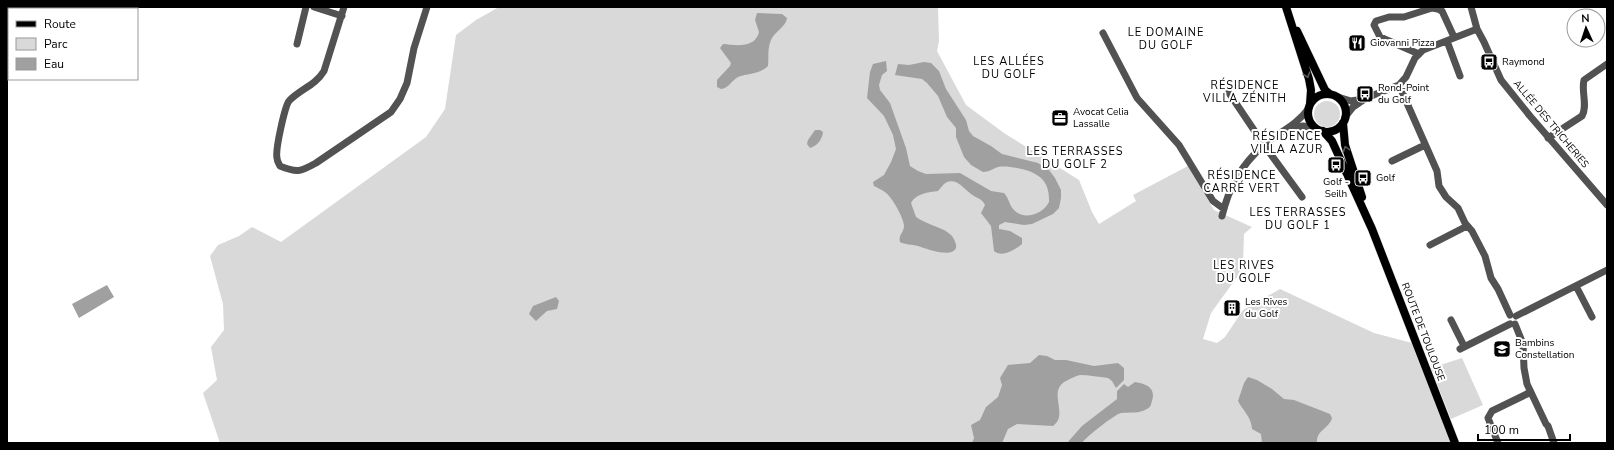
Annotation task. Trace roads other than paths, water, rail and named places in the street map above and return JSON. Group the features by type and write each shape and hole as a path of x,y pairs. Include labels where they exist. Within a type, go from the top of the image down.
{"main road":[{"path":"1286,7 1309,79 1311,90 1308,117 1319,130 1327,132 1336,129 1344,120 1346,108 1334,96 1325,90 1292,22"},
{"path":"1309,106 1316,97 1320,95 1334,96"},
{"name":"ROUTE DE TOULOUSE","path":"1344,120 1343,136 1345,145 1372,229"},
{"name":"ROUTE DE TOULOUSE","path":"1319,130 1332,141 1372,229 1455,443"}],"street":[{"path":"297,44 306,7"},
{"path":"314,7 342,16"},
{"path":"344,7 321,76 308,88 298,93 288,103 276,152 280,166 294,172 306,169 316,163 391,112 400,99 407,83 414,48 427,7"},
{"name":"ALLÉE DES TRICHERIES","path":"1471,7 1477,29 1501,80 1548,138 1607,204"},
{"path":"1419,54 1380,37 1374,25 1376,21 1389,17 1401,18 1432,8 1438,8 1442,11 1460,76"},
{"path":"1334,96 1351,101 1366,98 1399,85 1406,77 1415,58 1419,54 1428,48 1477,29"},
{"path":"1103,33 1137,98 1179,145 1213,201 1223,212 1239,171 1264,145 1299,120 1309,106"},
{"path":"1548,138 1582,116 1585,111 1582,85 1584,80 1607,64"},
{"path":"1223,84 1264,145 1302,197"},
{"path":"1399,85 1437,171 1439,186 1446,197 1455,205 1467,226 1472,230 1485,256 1491,278 1513,316 1518,319 1512,324 1462,348 1451,320"},
{"path":"1344,120 1354,106 1366,98"},
{"path":"1286,130 1303,126 1319,130"},
{"path":"1392,161 1425,145"},
{"path":"1430,245 1467,226"},
{"path":"1513,316 1607,270"},
{"path":"1576,286 1592,317"},
{"path":"1512,324 1523,344 1525,377 1530,391 1548,426 1554,443"},
{"path":"1498,443 1488,418 1492,411 1527,394 1530,391"}],"water":[{"path":"757,13 782,14 787,18 785,24 771,40 768,66 758,72 738,77 723,89 717,87 717,80 731,63 720,48 723,44 744,45 753,41 759,32 755,20"},
{"path":"886,61 887,71 882,75 879,85 880,90 890,103 906,148 910,166 926,174 960,173 991,191 1004,193 1014,210 1023,215 1033,215 1038,213 1049,202 1049,194 1045,182 1036,174 1010,167 998,167 983,172 971,165 964,157 956,137 956,128 947,117 938,96 922,79 895,75 898,64 909,65 924,62 931,63 939,71 946,89 966,120 969,131 973,136 1002,154 1038,163 1049,170 1055,178 1061,190 1061,198 1059,208 1053,214 1032,224 1024,225 1005,222 999,225 999,229 1010,231 1022,238 1022,244 1012,251 1001,254 994,251 991,226 981,213 985,205 984,203 981,199 952,181 944,184 938,191 916,197 911,203 916,217 949,233 954,240 956,248 949,253 944,253 900,242 904,227 901,216 887,194 874,186 873,182 884,175 896,149 893,135 884,116 867,98 870,72 873,64"},
{"path":"815,130 820,130 823,132 822,138 815,146 810,148 807,144 808,140"},
{"path":"107,285 114,297 79,318 72,304"},
{"path":"556,297 559,301 557,309 547,311 536,321 529,314 533,306"},
{"path":"1039,355 1047,356 1055,360 1066,360 1094,366 1118,363 1124,368 1124,380 1116,388 1112,381 1108,378 1083,375 1075,376 1061,384 1058,390 1059,415 1058,421 1053,426 1017,424 1008,429 1002,443 972,443 974,438 971,425 980,420 986,407 998,397 1002,385 1000,378 1008,365 1030,363"},
{"path":"1248,377 1257,380 1272,389 1284,399 1294,400 1330,414 1332,418 1328,425 1318,435 1317,443 1262,443 1261,434 1252,429 1248,417 1238,401 1244,383"},
{"path":"1135,382 1147,385 1152,390 1153,397 1149,407 1141,412 1118,414 1100,426 1082,443 1067,443 1082,426 1117,399 1117,391 1124,384 1128,387"}],"place":[{"name":"Giovanni Pizza","path":"1357,43"},
{"name":"Raymond","path":"1489,62"},
{"name":"Rond-Point du Golf","path":"1365,94"},
{"name":"Avocat Celia Lassalle","path":"1060,118"},
{"name":"Golf - Seilh","path":"1336,165"},
{"name":"Golf","path":"1363,178"},
{"name":"Les Rives du Golf","path":"1232,308"},
{"name":"Bambins Constellation","path":"1502,349"}],"district":[{"name":"LE DOMAINE DU GOLF","path":"1166,38"},
{"name":"LES ALLÉES DU GOLF","path":"1009,67"},
{"name":"RÉSIDENCE VILLA ZÉNITH","path":"1245,91"},
{"name":"RÉSIDENCE VILLA AZUR","path":"1287,142"},
{"name":"LES TERRASSES DU GOLF 2","path":"1075,157"},
{"name":"RÉSIDENCE CARRÉ VERT","path":"1242,181"},
{"name":"LES TERRASSES DU GOLF 1","path":"1298,218"},
{"name":"LES RIVES DU GOLF","path":"1244,271"}]}
